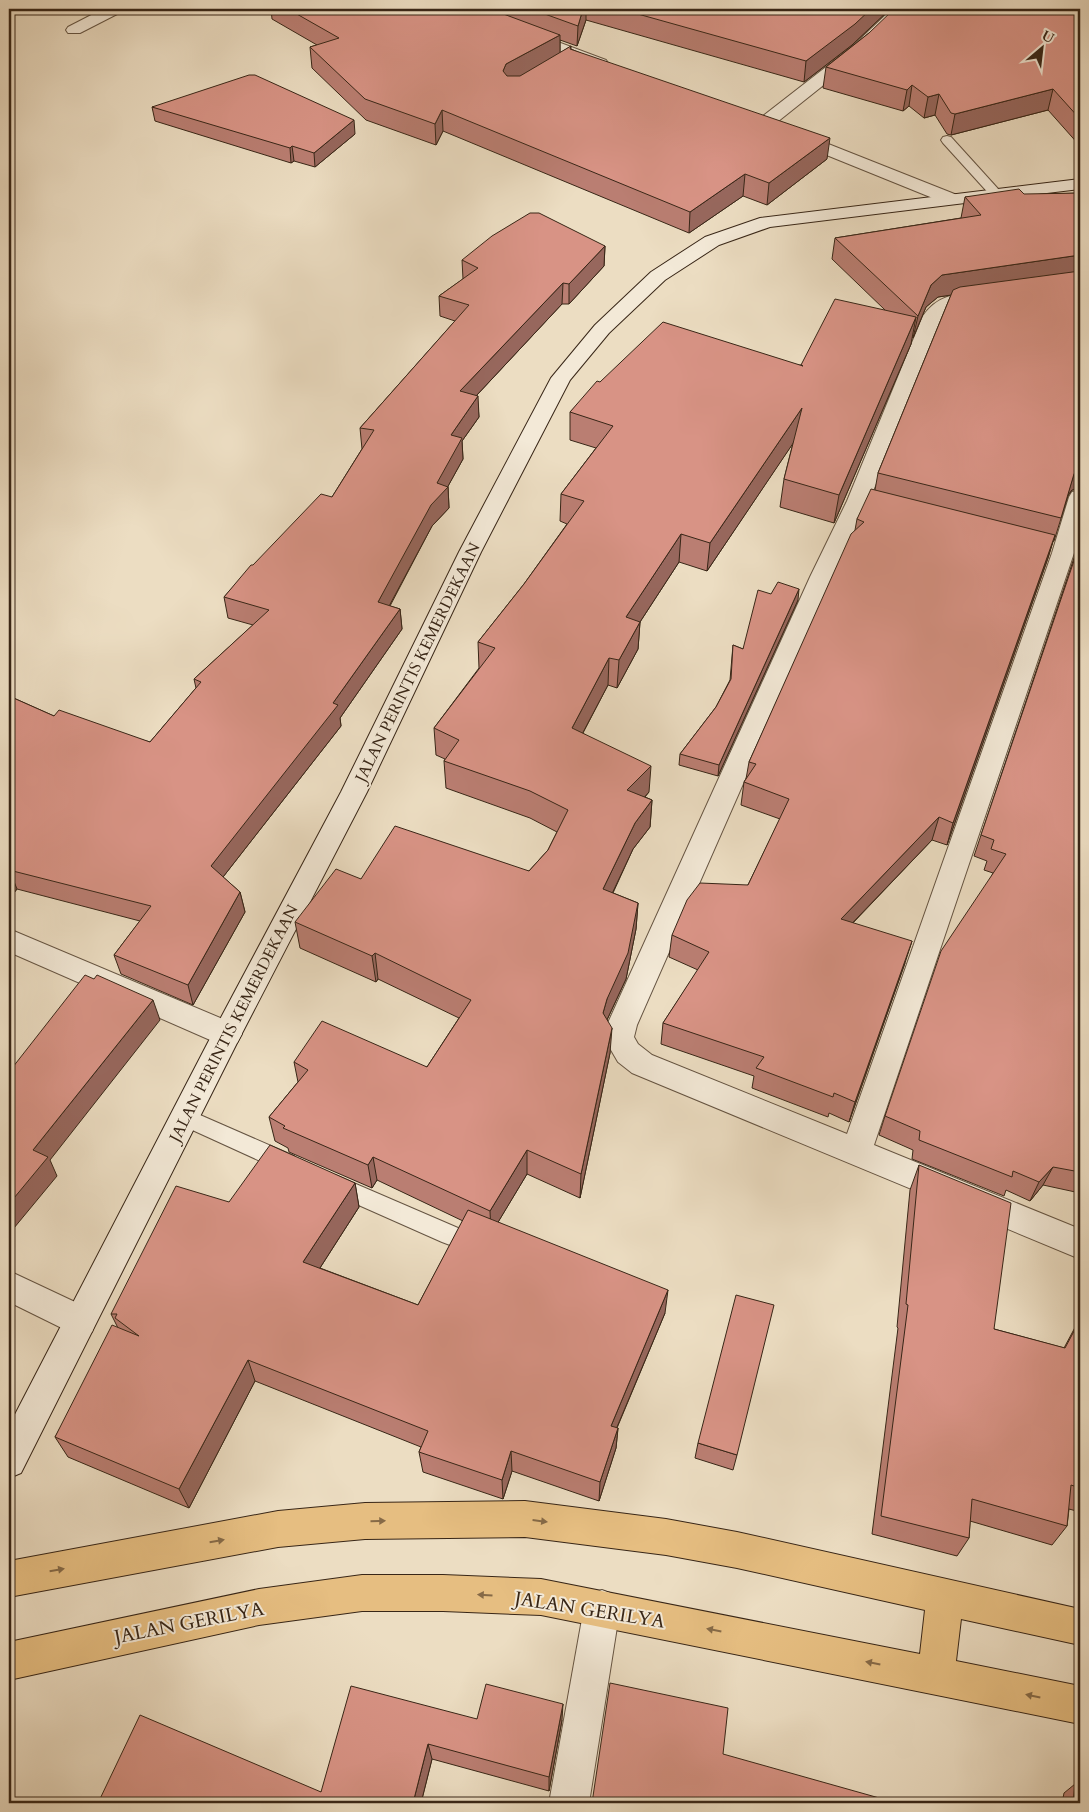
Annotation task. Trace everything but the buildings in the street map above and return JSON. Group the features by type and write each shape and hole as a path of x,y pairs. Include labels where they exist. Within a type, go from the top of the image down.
{"highway":[{"path":"9,1578 278,1529 365,1521 525,1519 666,1537 737,1550 1080,1627"},
{"name":"JALAN GERILYA","path":"9,1661 259,1607 362,1593 442,1592 540,1597 602,1608 1080,1706"},
{"path":"936,1676 945,1598"}],"street":[{"path":"74,30 114,9"},
{"path":"456,9 615,68"},
{"path":"765,124 859,49 901,9"},
{"path":"561,64 578,54"},
{"path":"746,117 951,199"},
{"name":"JALAN PERINTIS KEMERDEKAAN","path":"9,1461 184,1117 354,792 470,552 561,378 602,328 658,276 712,241 767,222 1080,184"},
{"path":"1005,294 945,303 938,308 868,503 704,842 622,1025 619,1038 628,1053 642,1064 1080,1244"},
{"path":"856,1153 1080,497"},
{"path":"9,940 227,1034"},
{"path":"9,1286 80,1321"},
{"path":"569,1803 602,1608"}],"lane":[{"path":"946,140 996,194"},
{"path":"184,1117 450,1235"}]}
